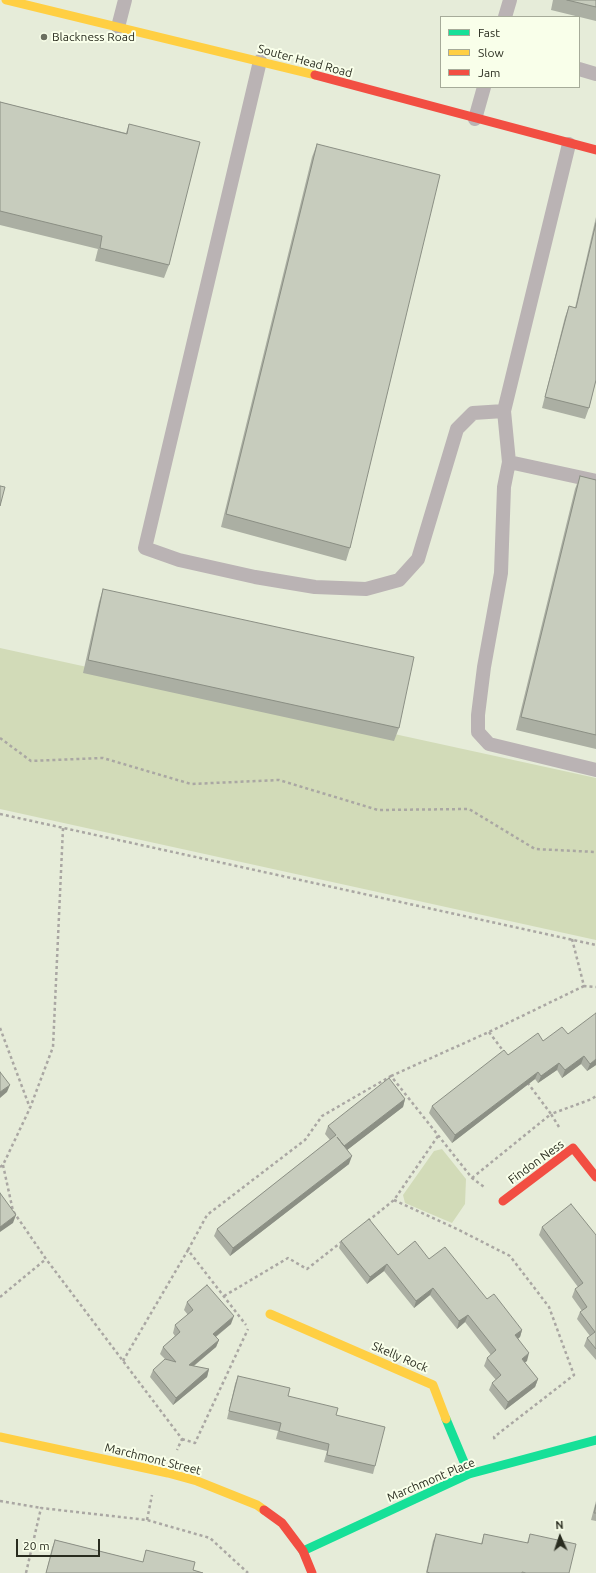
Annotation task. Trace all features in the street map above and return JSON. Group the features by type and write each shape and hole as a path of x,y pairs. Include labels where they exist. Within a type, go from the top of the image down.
{"street":[{"name":"Souter Head Road","path":"6,0 260,62 596,150"},
{"name":"Findon Ness","path":"503,1201 573,1148 596,1177"},
{"name":"Skelly Rock","path":"270,1314 433,1385 447,1423 469,1474"},
{"name":"Marchmont Street","path":"0,1437 168,1473 197,1481 256,1505 282,1523 303,1551 312,1573"},
{"name":"Marchmont Place","path":"303,1551 469,1474 596,1440"}],"lane":[{"path":"118,27 125,0"},
{"path":"505,16 510,0"},
{"path":"260,62 145,548 179,560 255,577 315,587 366,589 399,580 418,559 457,429 473,413 504,411"},
{"path":"580,69 596,74"},
{"path":"475,119 484,88"},
{"path":"569,144 504,411 509,462 504,487 501,573 484,667 478,714 478,732 489,744 596,770"},
{"path":"509,462 596,481"}],"path":[{"path":"0,738 31,761 103,758 191,784 279,780 378,810 469,809 535,849 596,852"},
{"path":"0,814 596,945"},
{"path":"64,828 53,1047 30,1108 1,1166 13,1211 46,1259 182,1439 194,1443 248,1329 270,1314"},
{"path":"572,939 584,986"},
{"path":"122,1361 207,1215 305,1140 322,1116 391,1076 489,1032 584,986 596,987"},
{"path":"0,1028 30,1108"},
{"path":"489,1032 508,1057"},
{"path":"391,1076 472,1178 503,1201"},
{"path":"522,1076 551,1114 573,1148"},
{"path":"472,1178 551,1114 592,1099 596,1096"},
{"path":"363,1225 394,1200 438,1136"},
{"path":"394,1200 459,1230 510,1256 549,1307 574,1375 494,1437 502,1465"},
{"path":"224,1296 288,1258 307,1269 344,1239"},
{"path":"188,1250 248,1329"},
{"path":"0,1297 46,1259"},
{"path":"168,1473 182,1439"},
{"path":"0,1501 41,1508 147,1520 210,1538 248,1573"},
{"path":"26,1573 41,1508"}],"green space":[{"path":"0,648 596,778 596,940 0,809"},
{"path":"442,1149 466,1179 465,1204 452,1223 405,1203 403,1195 434,1151"}],"building":[{"path":"567,0 596,0 596,7"},
{"path":"0,102 127,134 129,124 200,142 169,265 100,248 102,236 0,211"},
{"path":"317,144 440,175 350,548 226,514"},
{"path":"596,223 596,380 589,408 545,397 569,306 576,308"},
{"path":"580,476 596,480 596,735 521,717"},
{"path":"0,486 5,487 0,506"},
{"path":"103,589 414,657 399,728 88,660"},
{"path":"596,1013 596,1059 590,1064 584,1056 565,1070 559,1063 541,1076 538,1072 455,1135 432,1106 504,1050 508,1055 538,1033 543,1041 562,1027 568,1034"},
{"path":"0,1072 10,1085 0,1092"},
{"path":"389,1078 405,1099 344,1146 352,1156 233,1248 217,1229 336,1135 328,1126"},
{"path":"0,1193 16,1215 0,1227"},
{"path":"571,1204 596,1235 596,1349 587,1338 595,1332 580,1312 587,1307 575,1289 583,1283 542,1227"},
{"path":"369,1219 398,1255 415,1241 429,1259 445,1247 487,1299 494,1294 522,1330 515,1335 529,1353 522,1359 538,1379 508,1402 492,1383 501,1375 487,1358 496,1350 468,1315 459,1321 433,1288 416,1301 387,1264 370,1277 341,1241"},
{"path":"207,1285 234,1316 213,1334 219,1340 189,1365 209,1369 176,1398 153,1370 165,1359 176,1362 163,1347 180,1332 175,1325 193,1310 187,1302"},
{"path":"238,1376 290,1388 288,1396 338,1408 336,1415 385,1427 375,1466 327,1455 329,1444 279,1431 281,1423 229,1411"},
{"path":"436,1534 482,1544 484,1534 528,1543 530,1534 576,1544 569,1573 430,1573 427,1572"},
{"path":"55,1540 143,1562 146,1550 195,1562 193,1570 203,1573 46,1573"}],"traffic: fast":[{"path":"446,1419 469,1474"},
{"path":"303,1551 469,1474 596,1440"}],"traffic: slow":[{"path":"6,0 315,75"},
{"path":"270,1314 433,1385 446,1419"},
{"path":"0,1437 168,1473 197,1481 257,1505 264,1510"}],"traffic: jam":[{"path":"315,75 596,150"},
{"path":"503,1201 573,1148 596,1177"},
{"path":"264,1510 282,1523 303,1551 312,1573"}],"place":[{"name":"Blackness Road","path":"44,37"}]}
